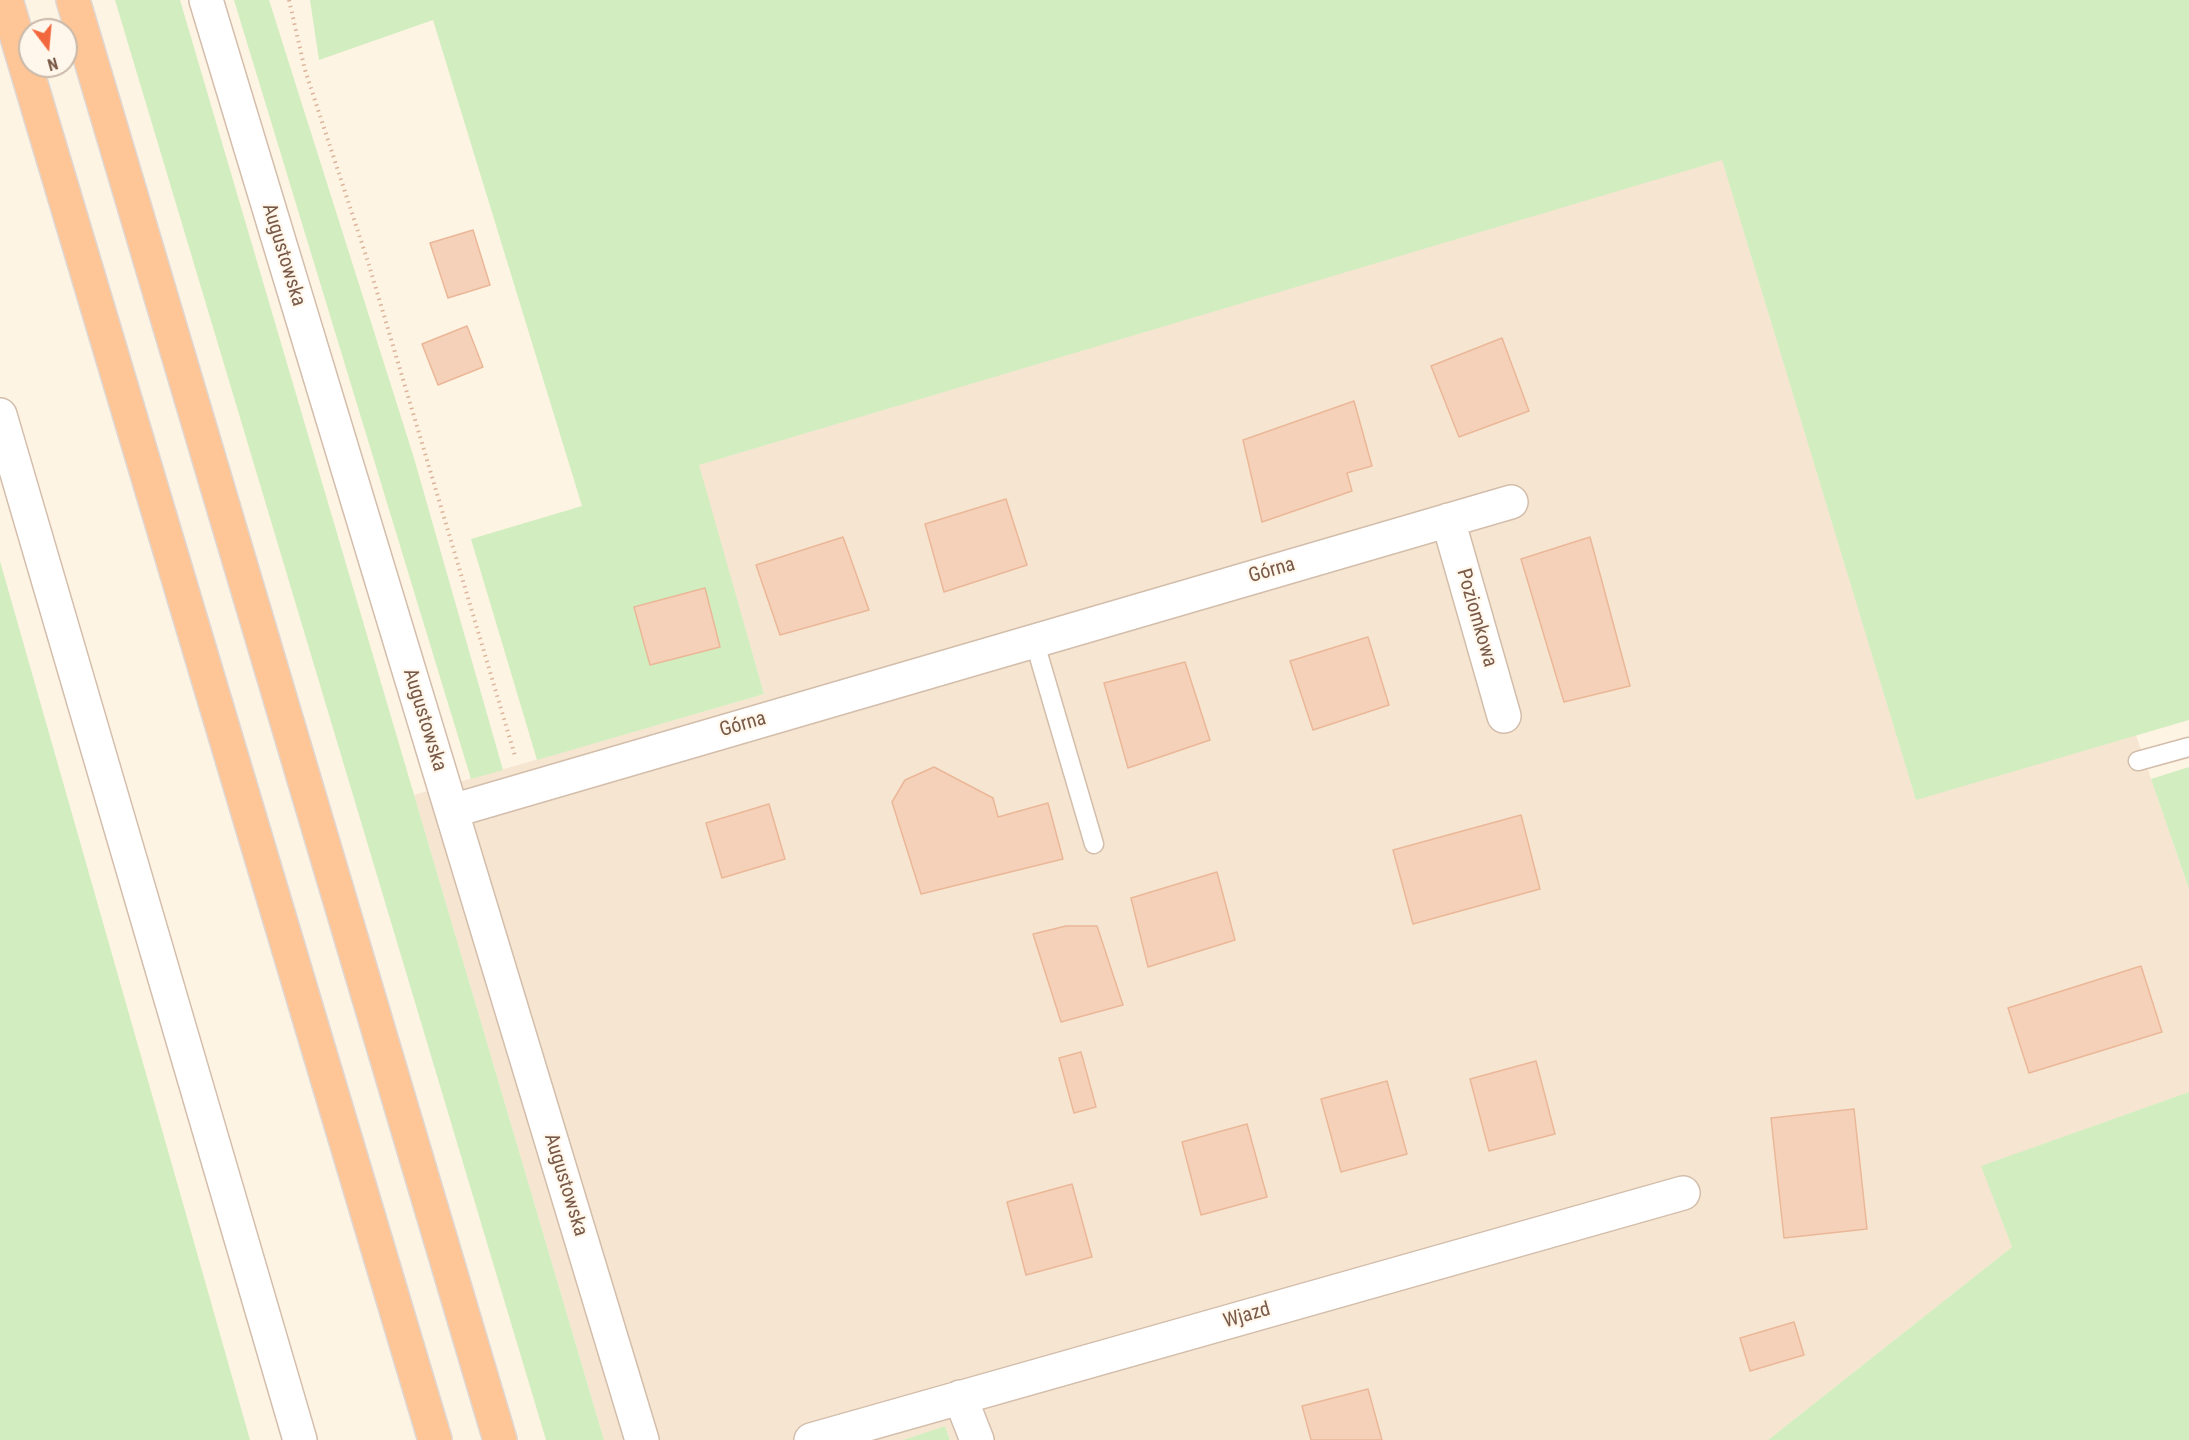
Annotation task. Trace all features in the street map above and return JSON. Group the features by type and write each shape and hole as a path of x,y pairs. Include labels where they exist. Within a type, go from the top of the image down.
{"highway":[{"path":"6,0 435,1440"},
{"path":"73,0 500,1440"}],"street":[{"name":"Augustowska","path":"206,0 642,1440"},
{"path":"0,415 300,1440"},
{"name":"Górna","path":"452,811 1511,502"},
{"name":"Poziomkowa","path":"1448,520 1504,716"},
{"name":"Wjazd","path":"811,1440 1683,1193"},
{"path":"960,1397 978,1440"}],"lane":[{"path":"1034,640 1094,844"},
{"path":"2138,762 2189,747"}],"path":[{"path":"289,0 304,70 369,265 525,788"}],"shaded area":[{"path":"1722,159 1916,799 2136,735 2189,889 2189,1092 1982,1166 2012,1247 1768,1440 950,1440 945,1426 903,1440 604,1440 414,795 764,694 698,465"}],"green space":[{"path":"115,0 180,0 604,1440 546,1440"},
{"path":"234,0 269,0 414,458 503,770 471,779"},
{"path":"310,0 2189,0 2189,720 1916,800 1722,160 699,465 764,694 537,760 471,539 582,506 433,20 319,60"},
{"path":"0,561 184,1207 250,1440 0,1440"},
{"path":"2189,767 2189,889 2151,779"},
{"path":"2189,1092 2189,1440 1768,1440 2012,1247 1981,1166"},
{"path":"945,1426 950,1440 903,1440"}],"building":[{"path":"473,230 490,285 448,298 430,243"},
{"path":"467,326 483,367 438,385 422,344"},
{"path":"1502,338 1529,411 1459,437 1431,366"},
{"path":"1354,401 1372,466 1347,473 1352,491 1262,522 1243,440"},
{"path":"1006,499 1027,565 944,592 925,524"},
{"path":"843,537 869,610 780,635 756,565"},
{"path":"1590,537 1630,686 1564,702 1521,559"},
{"path":"705,588 720,647 650,665 634,607"},
{"path":"1368,637 1389,705 1313,730 1290,661"},
{"path":"1185,662 1210,740 1128,768 1104,683"},
{"path":"934,767 993,798 998,817 1048,803 1063,859 921,894 892,802 905,780"},
{"path":"769,804 785,859 722,878 706,823"},
{"path":"1521,815 1540,889 1413,924 1393,850"},
{"path":"1217,872 1235,940 1148,967 1131,898"},
{"path":"1066,926 1097,926 1123,1005 1061,1022 1033,934"},
{"path":"2141,966 2162,1032 2029,1073 2008,1008"},
{"path":"1081,1052 1096,1107 1074,1113 1059,1058"},
{"path":"1536,1061 1555,1134 1489,1151 1470,1079"},
{"path":"1387,1081 1407,1154 1341,1172 1321,1099"},
{"path":"1854,1109 1867,1229 1784,1238 1771,1118"},
{"path":"1247,1124 1267,1197 1201,1215 1182,1142"},
{"path":"1072,1184 1092,1257 1026,1275 1007,1202"},
{"path":"1794,1322 1804,1355 1750,1371 1740,1338"},
{"path":"1368,1389 1382,1440 1311,1440 1302,1406"}]}
